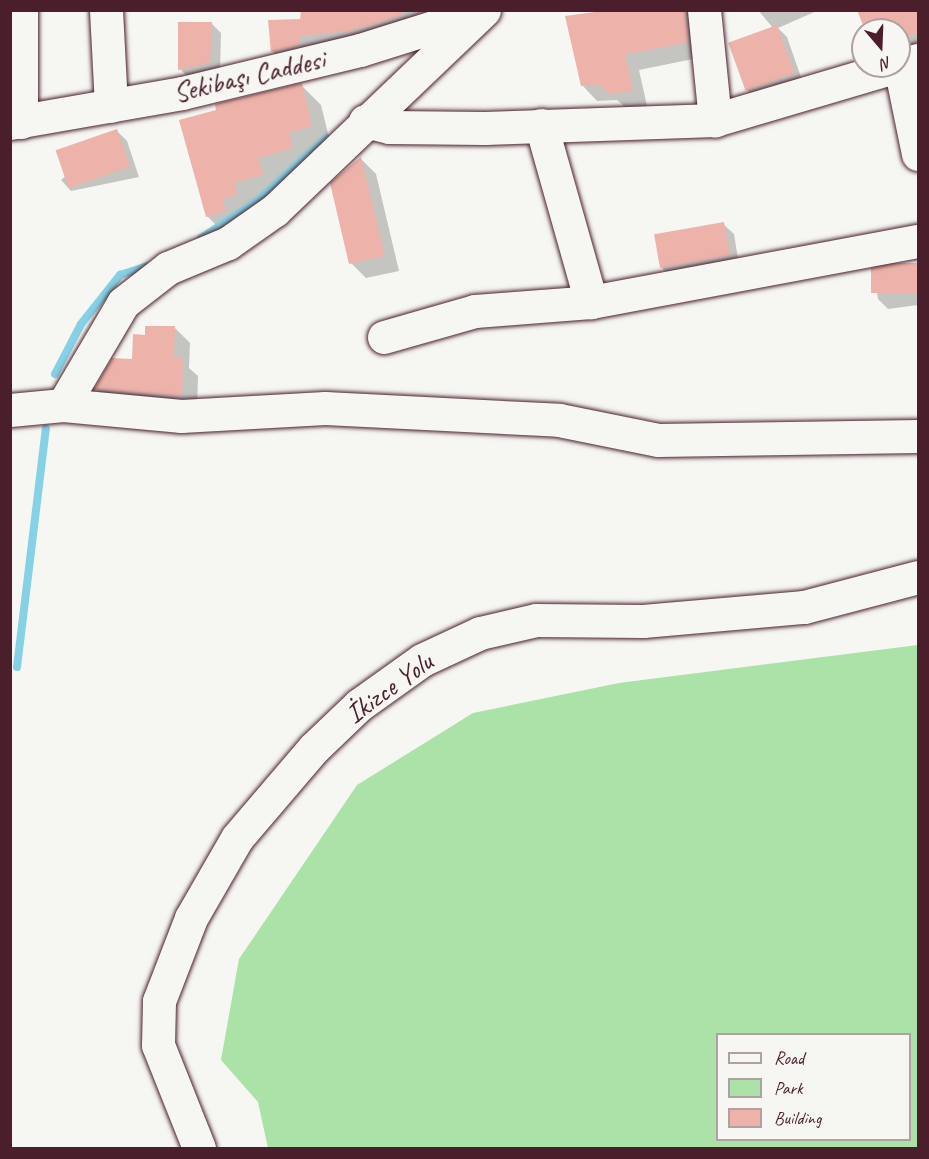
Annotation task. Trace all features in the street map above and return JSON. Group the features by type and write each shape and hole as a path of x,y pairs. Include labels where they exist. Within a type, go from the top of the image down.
{"street":[{"path":"16,122 21,10"},
{"path":"106,10 111,106"},
{"path":"704,10 715,120"},
{"path":"63,405 123,303 168,268 228,243 275,210 365,121 484,11"},
{"name":"Sekibaşı Caddesi","path":"16,122 182,93 360,50 484,11"},
{"path":"365,121 401,127 715,120 858,78"},
{"path":"910,78 918,154"},
{"path":"541,125 591,302"},
{"path":"384,337 475,311 591,302 918,241"},
{"path":"10,410 63,405 181,416 326,408 559,420 658,440 918,436"},
{"name":"İkizce Yolu","path":"199,1149 158,1045 159,1002 191,918 237,838 314,748 358,705 431,656 480,633 536,620 643,621 804,608 918,577"}],"green space":[{"path":"918,645 918,1148 268,1148 258,1102 221,1060 239,959 357,785 473,713 619,683"}],"building":[{"path":"301,10 401,10 402,15 349,31 300,36 300,45 271,52 268,20 300,19"},
{"path":"610,10 685,10 688,42 625,55 633,91 609,94 601,85 581,86 565,16"},
{"path":"857,10 918,10 918,32 911,35 911,18 860,18"},
{"path":"178,22 212,22 210,63 178,70"},
{"path":"777,25 794,73 746,91 728,43"},
{"path":"302,83 312,126 289,133 293,148 258,158 263,175 234,183 238,194 223,199 226,211 206,217 179,120 216,110 215,104"},
{"path":"117,129 130,167 69,188 56,150"},
{"path":"361,157 385,256 349,264 330,183"},
{"path":"724,222 730,255 660,268 654,234"},
{"path":"871,263 918,263 918,293 871,293"},
{"path":"145,326 175,326 174,357 183,359 182,396 94,389 112,358 132,359 133,334 145,335"}],"waterway":[{"path":"201,238 256,202 326,138"},
{"path":"55,374 81,324 120,275 148,266"},
{"path":"17,667 46,429"}]}
